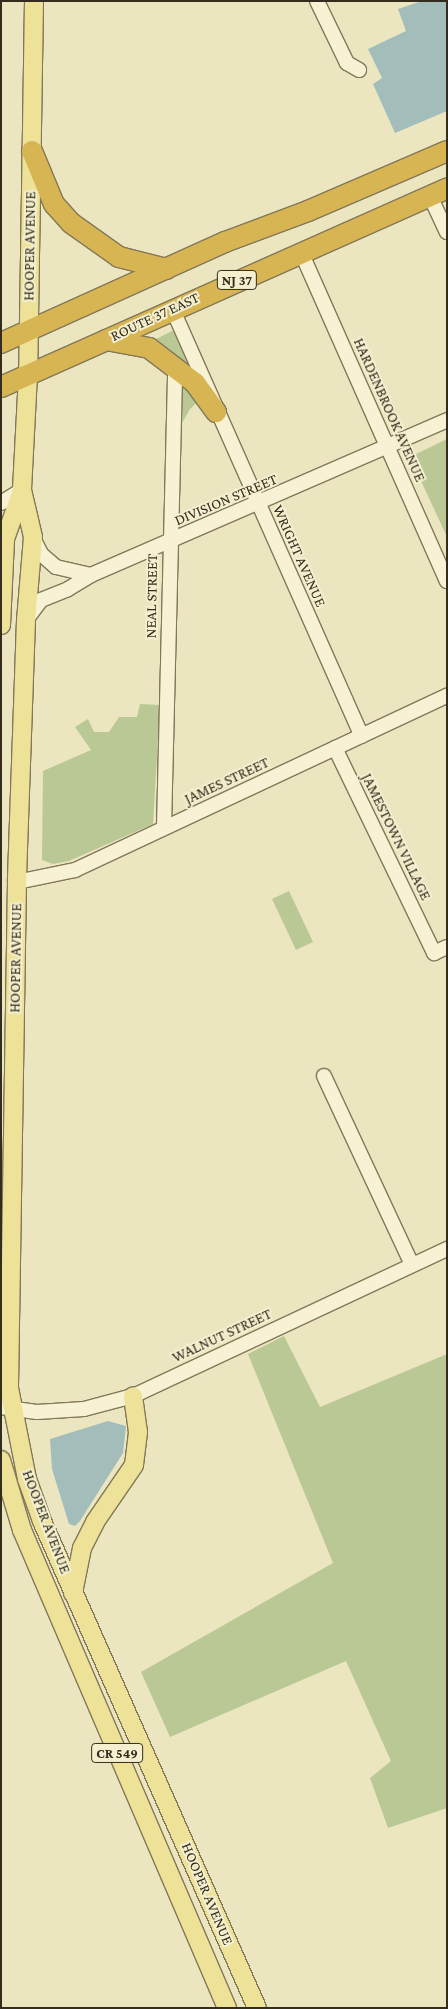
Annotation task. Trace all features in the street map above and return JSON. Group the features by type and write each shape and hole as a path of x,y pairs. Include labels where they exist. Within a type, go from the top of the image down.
{"highway":[{"path":"32,151 54,204 71,223 119,257 167,269"},
{"name":"NJ 37","path":"1,342 167,269 447,151"},
{"name":"ROUTE 37 EAST","path":"1,386 106,340 172,308 438,192"},
{"path":"106,340 149,348 175,365 195,383 216,412"}],"main road":[{"name":"HOOPER AVENUE","path":"33,3 28,375 22,490 32,537 26,620 17,882 7,1408 27,1479 73,1593 257,2008"},
{"name":"HOOPER AVENUE","path":"1,625 5,539 22,490"},
{"path":"73,1593 82,1548 95,1522 134,1465 138,1432 134,1396"},
{"name":"HOOPER AVENUE","path":"1,1460 22,1530 227,2008"},
{"path":"216,1916 244,2008"}],"street":[{"path":"317,1 347,63 358,70"},
{"path":"438,192 447,232"},
{"name":"HARDENBROOK AVENUE","path":"301,252 447,581"},
{"name":"WRIGHT AVENUE","path":"172,308 212,397 216,412 362,736"},
{"name":"NEAL STREET","path":"164,827 175,365"},
{"name":"DIVISION STREET","path":"26,620 41,600 68,589 91,575 258,505 447,420"},
{"path":"1,503 22,490"},
{"path":"32,537 41,554 56,567 91,575"},
{"name":"JAMES STREET","path":"17,882 75,870 447,696"},
{"name":"JAMESTOWN VILLAGE","path":"335,748 434,953 447,947"},
{"path":"324,1076 412,1265"},
{"name":"WALNUT STREET","path":"7,1408 37,1412 84,1409 134,1396 447,1249"}],"green space":[{"path":"174,330 190,363 188,365 156,339"},
{"path":"182,383 200,400 190,409 181,425"},
{"path":"447,439 447,537 410,457"},
{"path":"140,704 160,705 153,824 69,861 53,864 42,860 43,771 91,750 75,727 88,719 94,732 109,732 119,717 137,717"},
{"path":"289,891 313,942 296,950 272,899"},
{"path":"284,1336 320,1407 447,1354 447,1808 388,1828 370,1778 391,1761 346,1661 170,1737 141,1672 333,1563 248,1354"}],"water":[{"path":"422,1 447,1 447,111 395,133 373,84 382,78 368,49 406,31 398,9"},
{"path":"108,1421 126,1426 123,1453 80,1521 75,1526 69,1524 52,1469 50,1439"}]}
